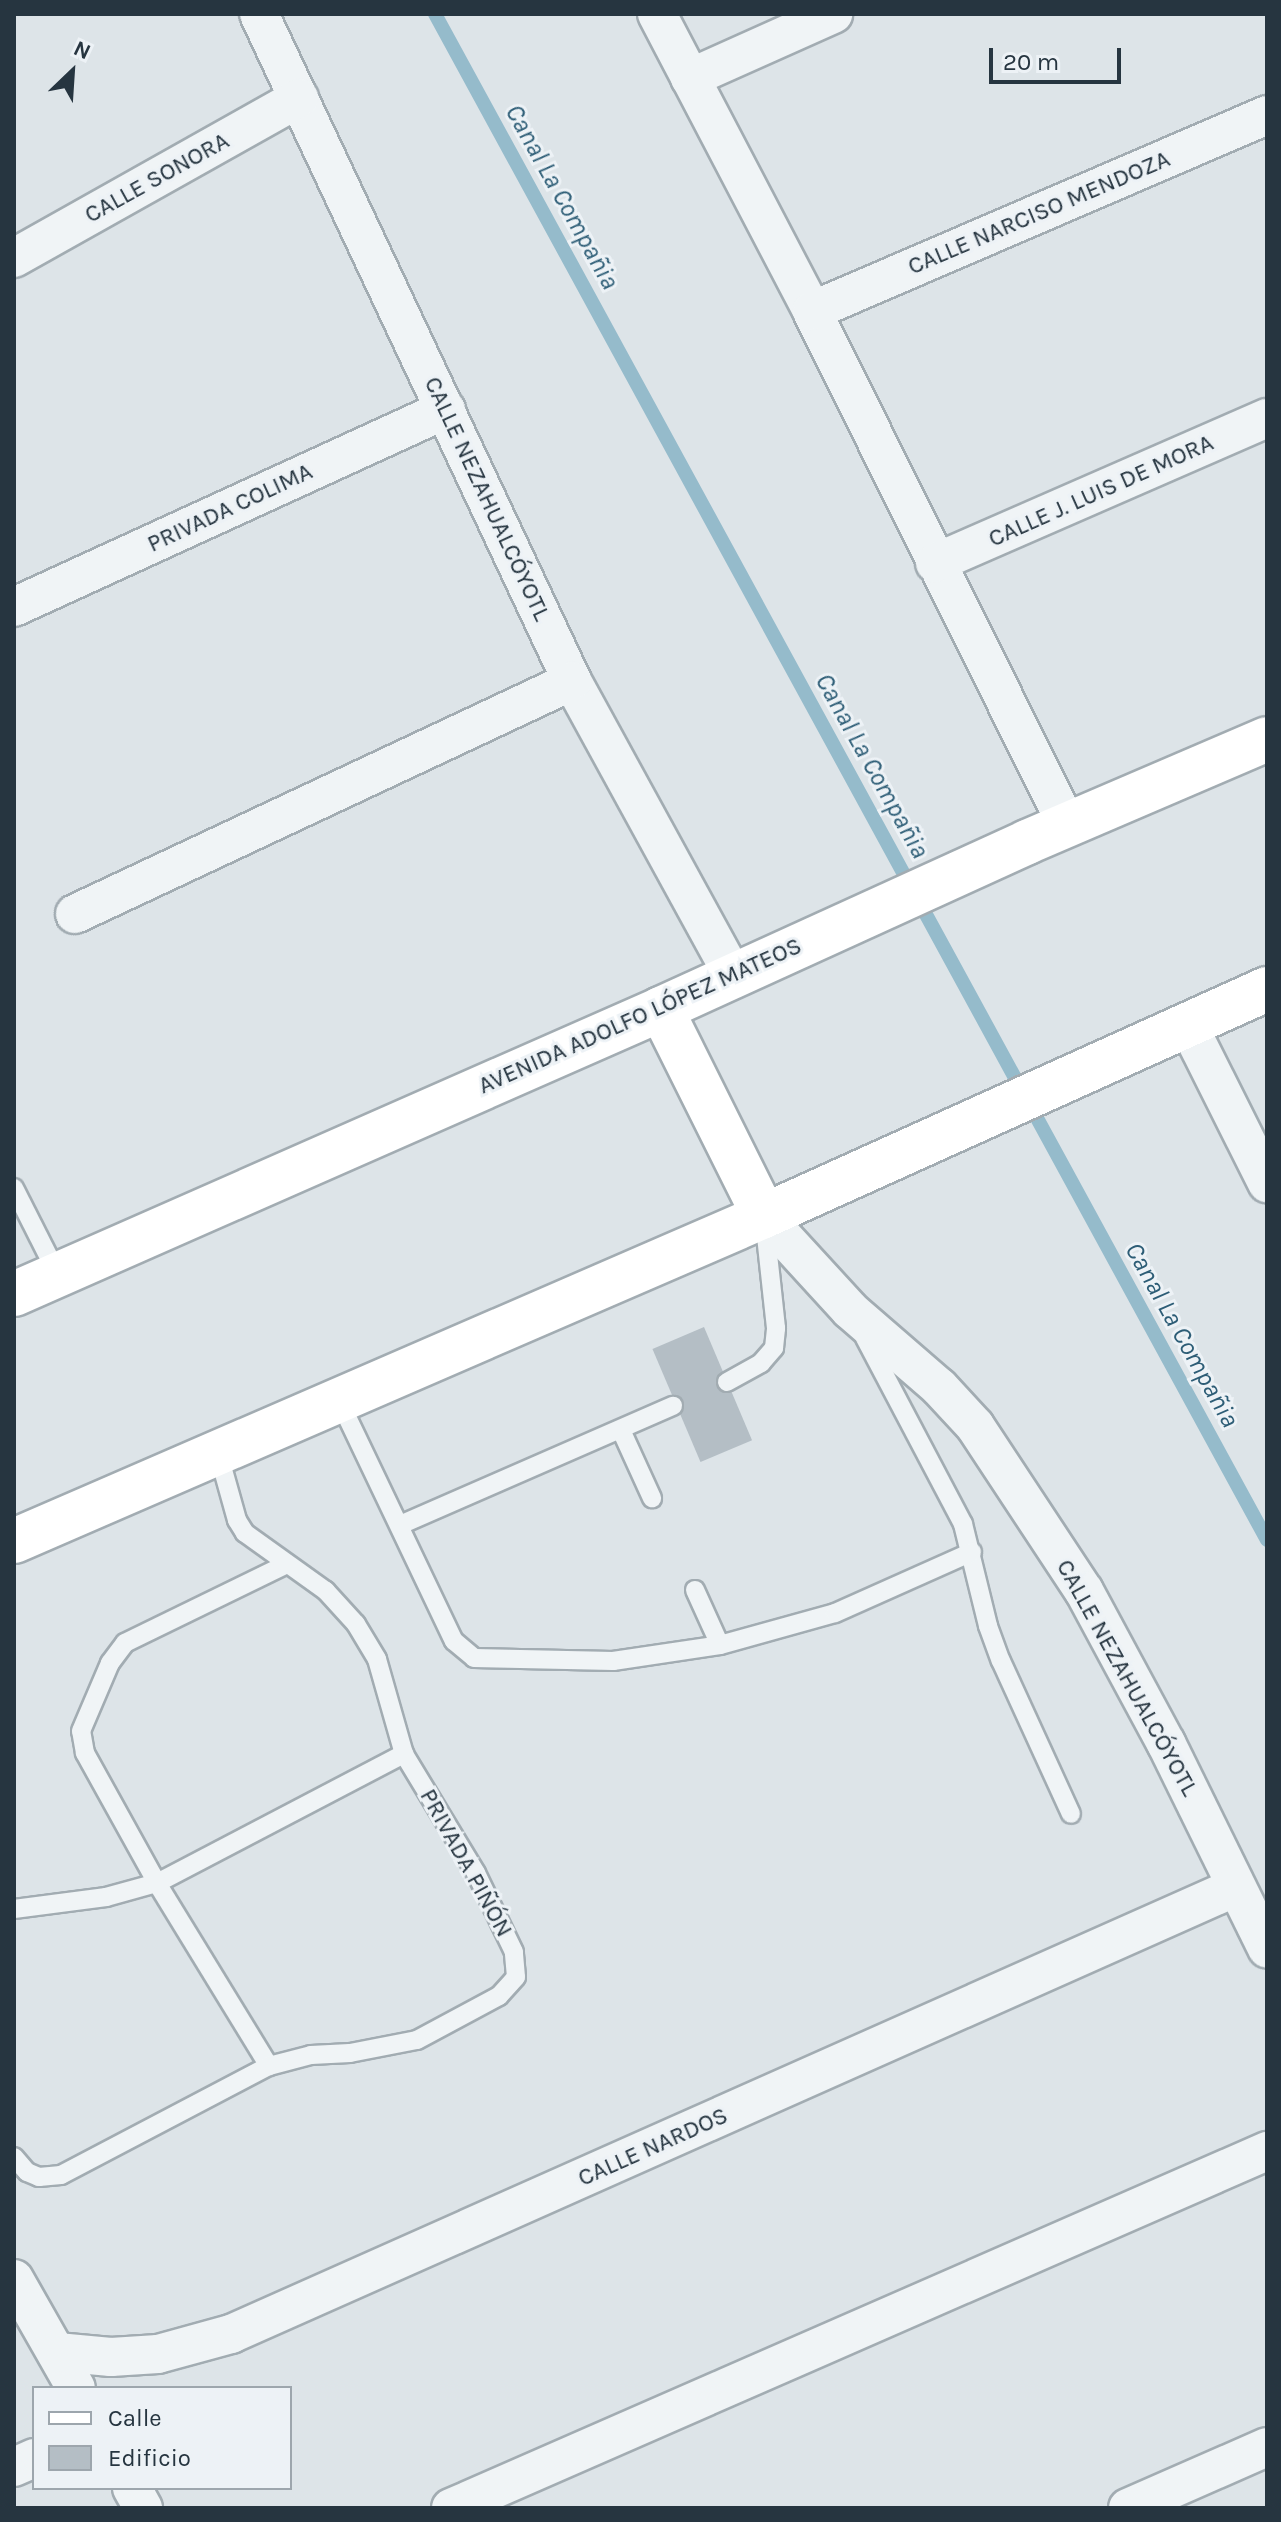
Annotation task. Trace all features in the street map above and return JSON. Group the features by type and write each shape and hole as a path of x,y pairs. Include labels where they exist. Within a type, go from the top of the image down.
{"main road":[{"name":"AVENIDA ADOLFO LÓPEZ MATEOS","path":"14,1294 661,1009 1027,842 1267,739"},
{"path":"14,1541 764,1216 1267,989"},
{"path":"661,1009 764,1216"}],"street":[{"name":"CALLE NEZAHUALCÓYOTL","path":"259,14 572,681 750,966"},
{"path":"657,14 812,311 1067,825"},
{"path":"690,78 833,14"},
{"name":"CALLE SONORA","path":"14,258 299,98"},
{"name":"CALLE NARCISO MENDOZA","path":"812,311 1267,115"},
{"name":"PRIVADA COLIMA","path":"14,607 446,409"},
{"name":"CALLE J. LUIS DE MORA","path":"935,563 1267,418"},
{"path":"75,914 572,681"},
{"path":"1188,1025 1267,1183"},
{"name":"CALLE NEZAHUALCÓYOTL","path":"764,1216 850,1310 939,1387 975,1426 1084,1591 1166,1743 1267,1948"},
{"name":"CALLE NARDOS","path":"57,2352 111,2357 158,2354 231,2334 1236,1887"},
{"path":"451,2508 1267,2151"},
{"path":"14,2279 75,2386"},
{"path":"1128,2508 1267,2447"},
{"path":"133,2490 143,2508"}],"lane":[{"path":"14,1188 57,1273"},
{"path":"727,1382 769,1356 777,1338 764,1216"},
{"path":"850,1310 949,1493 972,1552 988,1626 1001,1661 1071,1814"},
{"path":"338,1398 454,1641 474,1658 613,1661 720,1645 835,1613 972,1552"},
{"path":"400,1525 673,1406"},
{"path":"621,1430 652,1498"},
{"name":"PRIVADA PIÑÓN","path":"14,2157 27,2172 39,2177 61,2175 269,2066 311,2055 350,2053 417,2040 499,1996 516,1977 514,1952 476,1873 404,1754 377,1659 356,1624 326,1591 261,1547 237,1520 218,1452"},
{"path":"269,2066 157,1883 85,1753 81,1731 110,1663 125,1643 287,1564"},
{"path":"695,1590 720,1645"},
{"path":"14,1909 106,1897 157,1883 404,1754"}],"building":[{"path":"704,1327 752,1440 701,1462 652,1349"}],"waterway":[{"name":"Canal La Compañia","path":"435,14 1267,1540"}]}
